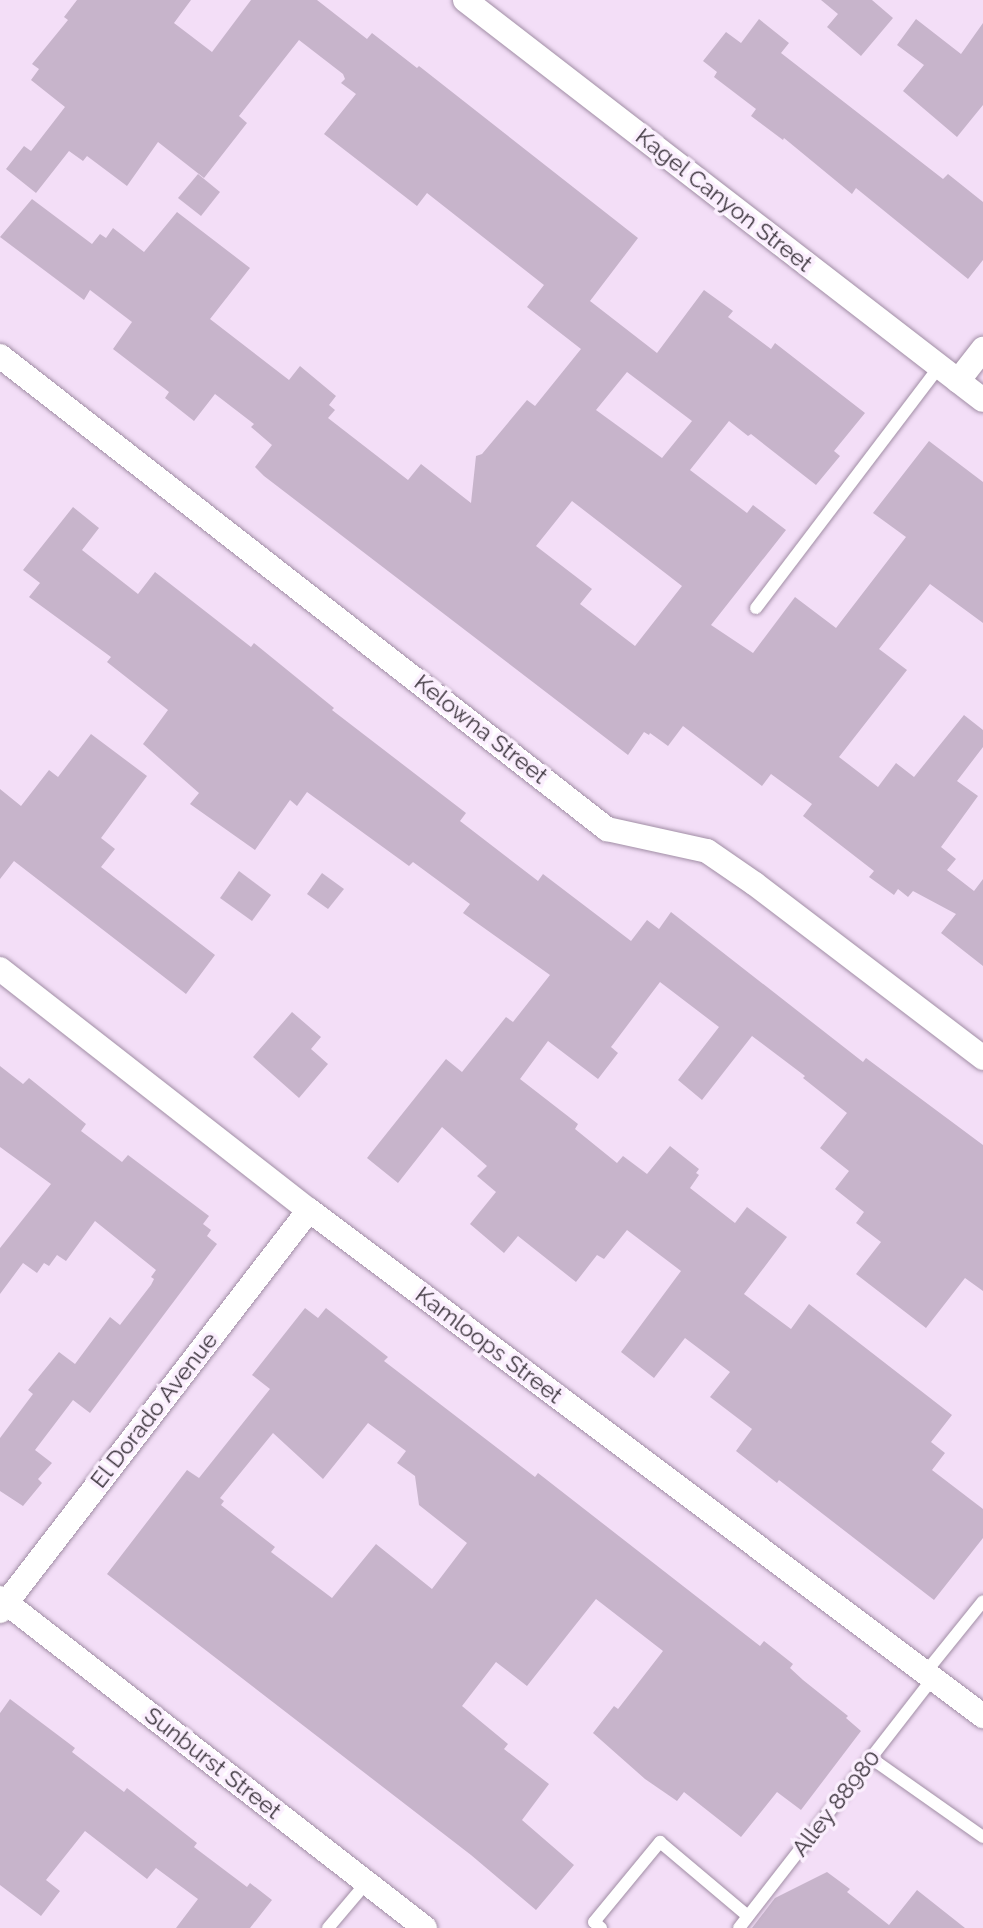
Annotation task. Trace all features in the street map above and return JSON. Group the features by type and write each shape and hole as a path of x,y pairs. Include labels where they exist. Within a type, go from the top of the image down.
{"street":[{"name":"Kagel Canyon Street","path":"465,0 983,400"},
{"path":"949,374 983,349"},
{"name":"Kelowna Street","path":"0,356 607,829 707,851 755,884 983,1058"},
{"name":"Kamloops Street","path":"0,969 309,1210 983,1716"},
{"name":"El Dorado Avenue","path":"2,1604 309,1210"},
{"name":"Sunburst Street","path":"2,1604 425,1928"}],"lane":[{"path":"757,608 949,374"},
{"name":"Alley 88980","path":"739,1928 871,1758 983,1601"},
{"path":"871,1758 983,1838"},
{"path":"601,1928 594,1922 660,1842 748,1916"},
{"path":"328,1928 367,1882"}],"building":[{"path":"77,0 191,0 174,23 212,52 251,0 317,0 367,39 372,33 417,68 419,66 638,238 590,301 657,353 704,290 733,311 728,317 771,349 775,343 865,413 834,451 840,456 816,485 751,434 748,436 729,421 690,470 747,513 753,505 786,530 711,625 753,653 795,597 836,628 906,537 873,513 929,441 983,482 983,623 930,584 879,649 907,670 839,757 878,787 896,763 914,777 964,715 983,730 983,747 957,781 978,796 941,847 956,859 947,870 974,891 983,879 983,966 941,933 956,914 913,891 908,897 898,889 894,895 869,877 874,871 803,816 812,804 771,774 762,786 683,726 668,746 650,733 649,735 644,732 628,755 264,476 255,467 272,445 251,427 254,424 215,394 194,421 165,398 169,392 113,349 132,322 90,290 84,300 0,237 32,199 92,244 100,234 106,238 113,228 144,252 177,212 250,268 210,319 289,380 300,366 336,396 329,405 335,410 328,418 408,480 421,464 471,503 476,456 482,454 527,400 535,406 581,349 527,307 544,285 427,193 417,206 324,134 356,94 341,83 345,79 343,74 299,40 239,116 247,123 204,178 158,142 127,186 87,156 83,161 69,151 36,193 6,169 24,146 31,151 65,107 31,80 39,69 32,64 68,20 64,17","holes":["627,372 692,421 662,458 596,410","572,501 682,586 635,646 580,604 592,589 536,546"]},
{"path":"821,0 872,0 893,18 861,56 827,27 838,14"},
{"path":"759,19 789,43 781,53 943,179 948,174 983,202 983,260 968,279 856,188 852,194 784,138 783,140 751,116 756,109 714,77 717,72 703,61 726,32 741,43"},
{"path":"916,19 961,54 983,23 983,105 957,137 903,91 924,65 897,45"},
{"path":"198,174 220,192 201,216 178,198"},
{"path":"73,507 99,528 82,550 138,594 155,572 251,647 254,643 334,708 332,710 466,813 460,821 538,881 543,874 631,941 647,920 659,929 671,912 863,1062 866,1058 983,1145 983,1291 965,1278 926,1328 856,1274 881,1242 856,1223 864,1212 835,1189 849,1171 820,1148 847,1113 803,1078 805,1076 752,1036 702,1100 678,1080 719,1027 660,982 611,1047 618,1053 598,1079 548,1041 520,1079 578,1124 575,1129 617,1163 623,1156 647,1174 670,1146 699,1169 696,1173 699,1175 690,1188 735,1223 747,1207 787,1237 744,1294 791,1329 809,1304 952,1415 931,1442 945,1453 932,1470 983,1509 983,1538 934,1600 779,1480 777,1483 736,1451 752,1429 710,1397 730,1372 685,1338 654,1378 621,1352 681,1271 627,1230 604,1259 597,1255 576,1282 518,1236 504,1253 470,1224 496,1192 477,1176 487,1166 442,1127 398,1183 367,1158 446,1059 462,1072 506,1017 513,1022 550,975 463,913 470,904 413,862 409,866 307,792 297,806 290,800 255,850 190,804 199,793 143,744 168,710 107,662 111,657 29,597 40,583 23,570"},
{"path":"91,734 147,776 101,838 115,849 101,867 215,955 186,994 14,861 0,879 0,789 21,806 49,770 58,777"},
{"path":"239,871 271,895 252,921 220,898"},
{"path":"322,873 344,889 328,909 307,894"},
{"path":"292,1012 321,1037 311,1049 328,1064 299,1098 253,1057"},
{"path":"0,1066 23,1084 29,1078 86,1124 81,1131 122,1162 128,1155 209,1216 203,1224 211,1230 207,1236 217,1244 90,1413 73,1400 35,1450 52,1463 38,1479 42,1483 23,1506 0,1491 0,1438 33,1394 28,1390 59,1352 75,1364 110,1317 120,1325 151,1285 154,1279 151,1277 156,1270 95,1221 66,1261 57,1255 49,1266 44,1263 37,1273 23,1263 0,1294 0,1248 51,1184 0,1147"},
{"path":"305,1308 318,1318 326,1308 388,1357 384,1361 535,1477 538,1473 760,1646 764,1641 793,1664 790,1668 848,1716 846,1718 861,1731 801,1810 777,1792 741,1837 684,1792 677,1801 645,1779 593,1733 614,1706 618,1709 663,1651 596,1599 527,1686 496,1662 462,1706 508,1744 504,1749 549,1784 522,1820 574,1865 536,1910 471,1855 107,1574 187,1470 199,1478 270,1389 252,1375","holes":["368,1423 406,1451 397,1463 415,1476 419,1505 467,1543 432,1589 376,1544 332,1598 271,1552 275,1547 221,1505 224,1501 220,1498 273,1433 323,1479"]},
{"path":"10,1699 75,1748 72,1752 124,1792 127,1788 197,1843 194,1847 247,1887 250,1883 272,1900 250,1928 176,1928 198,1899 156,1868 147,1879 85,1831 46,1880 60,1891 41,1916 0,1885 0,1713"},
{"path":"827,1872 850,1889 847,1892 889,1925 917,1890 965,1928 752,1928 775,1898"}]}
